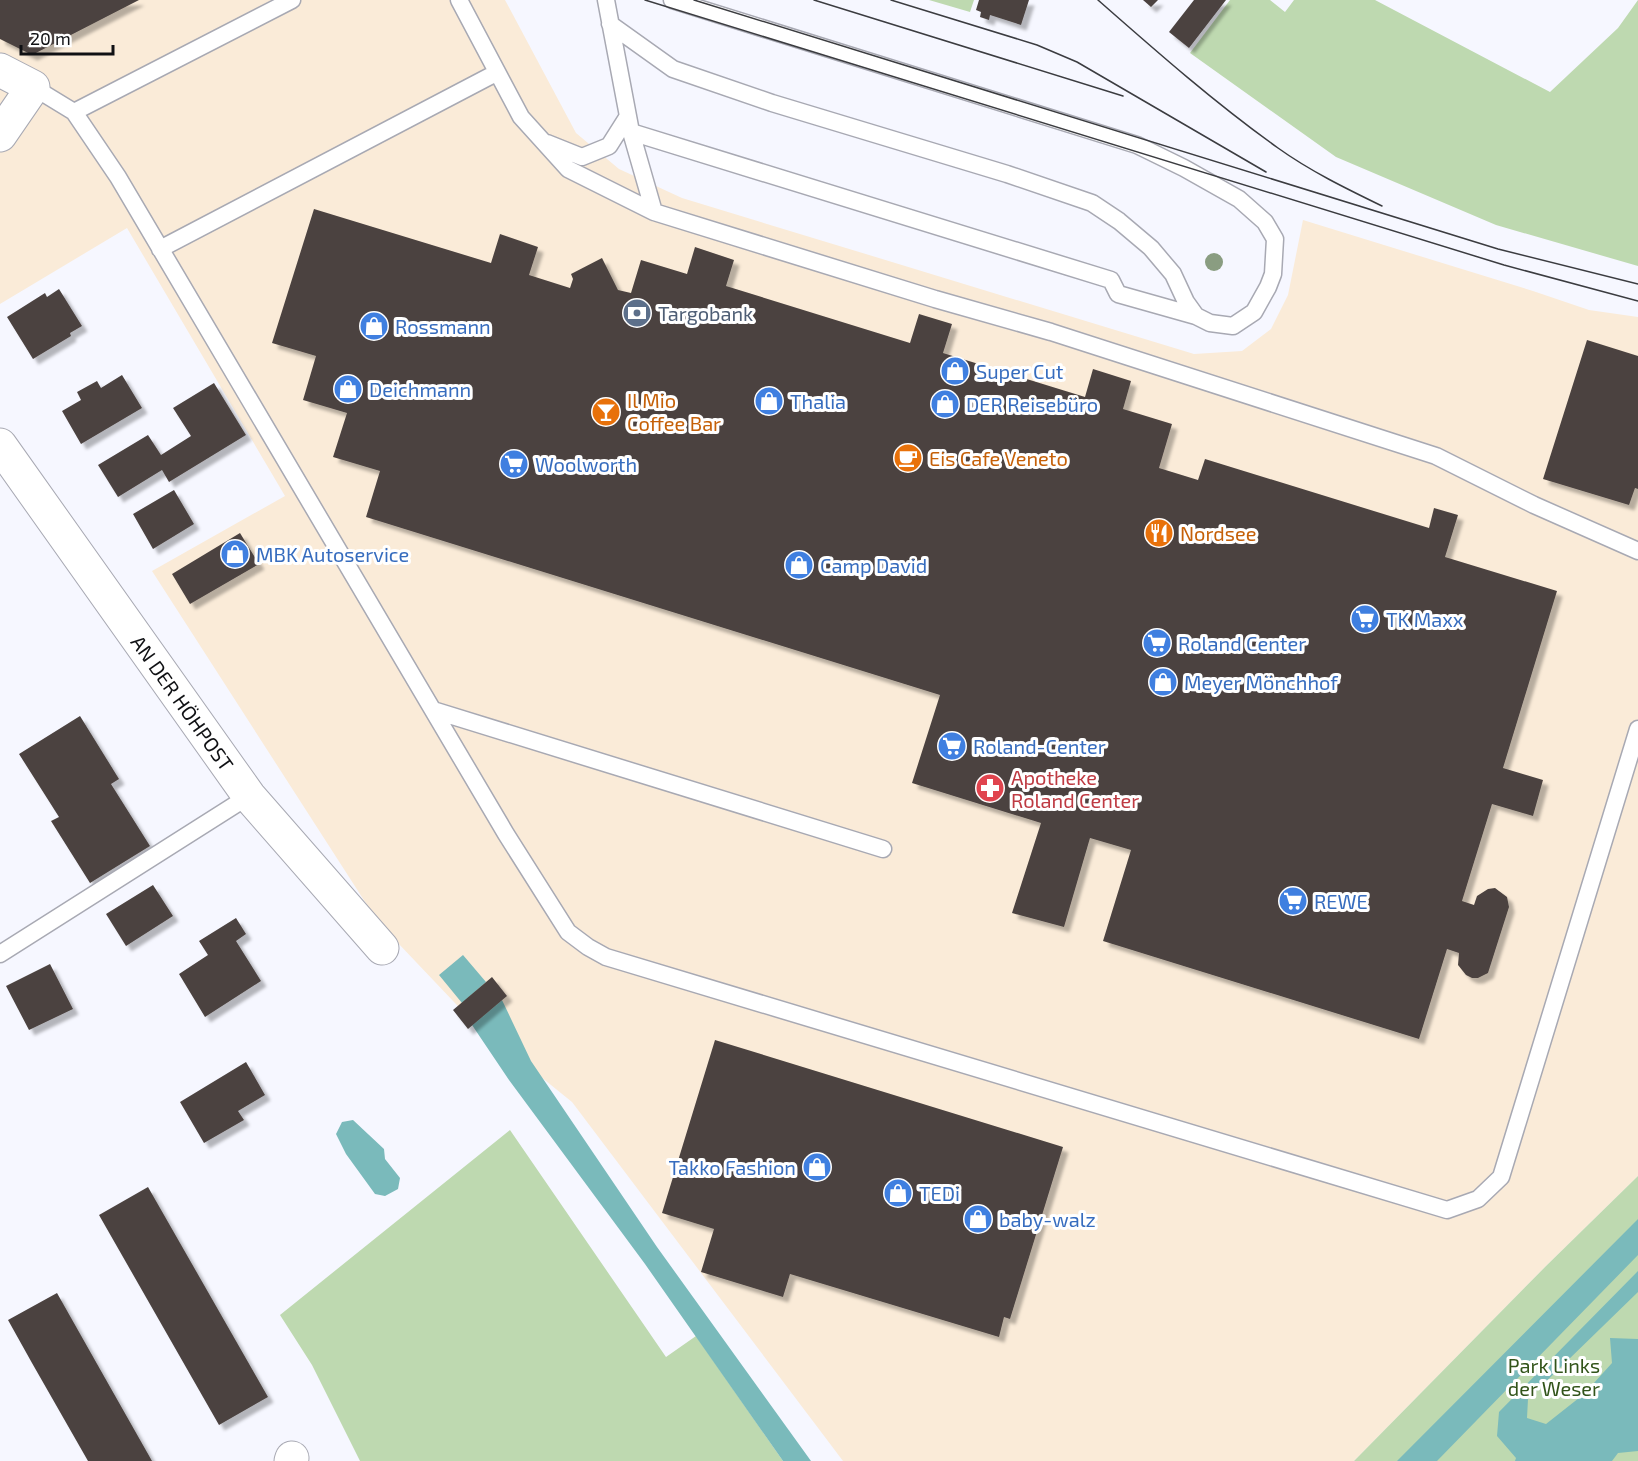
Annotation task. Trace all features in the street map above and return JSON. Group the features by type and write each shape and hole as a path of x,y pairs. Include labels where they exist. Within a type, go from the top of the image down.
{"street":[{"path":"0,70 33,87 0,135"},
{"name":"AN DER HÖHPOST","path":"0,445 249,796 382,948"}],"lane":[{"path":"74,112 292,0"},
{"path":"459,0 521,117 543,142 568,169 654,212 935,299 1051,332 1436,456 1534,505 1638,551"},
{"path":"606,0 630,124 654,212"},
{"path":"630,124 1111,280 1118,294 1196,316 1210,323 1233,326 1254,312 1273,274 1275,239 1265,222 1239,200 1184,168 1137,145 672,0"},
{"path":"610,24 673,69 772,103 1007,174 1092,204 1119,221 1151,248 1173,274 1186,302 1196,316"},
{"path":"160,249 496,73"},
{"path":"33,87 74,112 118,177 506,834 568,932 606,957 1447,1209 1478,1199 1501,1177 1638,729"},
{"path":"543,142 582,158 609,146 630,124"},
{"path":"433,710 883,849"},
{"path":"0,954 249,796"}],"shaded area":[{"name":"Roland-Center","path":"0,0 505,0 576,133 619,169 682,198 1194,354 1242,351 1271,329 1288,295 1303,220 1589,310 1638,317 1638,1176 1354,1461 843,1461 572,1102 473,1022 378,922 152,571 285,496 127,228 0,304"}],"green space":[{"path":"929,0 974,0 970,12"},
{"path":"1230,0 1270,0 1285,12 1294,0 1375,0 1550,92 1618,28 1638,0 1638,266 1496,225 1336,157 1190,53"},
{"path":"510,1130 666,1357 696,1336 783,1461 360,1461 312,1365 280,1315"},
{"name":"Park Links der Weser","path":"1638,1176 1638,1461 1354,1461 1546,1266"}],"water":[{"path":"463,955 486,982 462,1003 439,975"},
{"path":"502,1000 531,1061 657,1247 811,1461 783,1461 645,1264 509,1080 472,1025"},
{"path":"353,1120 384,1149 385,1159 400,1178 398,1189 385,1196 375,1194 346,1154 336,1134 342,1122"},
{"path":"1638,1219 1638,1255 1437,1461 1397,1461"},
{"path":"1638,1271 1638,1292 1528,1399 1527,1418 1546,1424 1584,1394 1612,1363 1610,1338 1638,1339 1638,1451 1618,1453 1612,1461 1515,1461 1516,1458 1497,1436 1499,1412"}],"building":[{"path":"0,0 139,0 32,55 0,39"},
{"path":"979,0 1029,0 1021,25 990,15 989,20 980,17 981,12 976,10"},
{"path":"1143,0 1158,0 1151,7"},
{"path":"1194,0 1226,0 1189,48 1169,32"},
{"name":"Roland Center","path":"314,209 491,263 500,234 538,247 529,275 570,288 573,279 571,274 602,258 618,290 631,293 641,260 687,274 695,247 734,260 726,286 910,343 919,314 952,324 943,353 1085,397 1093,369 1131,381 1123,409 1172,424 1159,468 1198,480 1205,459 1429,528 1434,508 1458,515 1445,557 1557,591 1503,768 1543,780 1533,816 1492,804 1462,901 1474,905 1477,896 1488,889 1495,888 1507,897 1509,907 1488,973 1478,978 1466,975 1458,965 1459,953 1447,949 1419,1039 1103,941 1131,850 1090,838 1064,927 1012,913 1041,823 912,783 940,695 366,517 380,471 333,457 347,413 303,400 316,356 272,343"},
{"path":"59,289 82,326 70,333 71,336 33,359 7,317 45,293 47,297"},
{"path":"1587,340 1638,356 1638,489 1635,488 1629,505 1543,479"},
{"path":"122,375 142,408 81,444 62,411 81,400 77,392 97,381 101,388"},
{"path":"214,383 246,435 169,482 162,470 118,497 98,465 148,435 161,455 191,436 173,408"},
{"path":"174,490 194,524 153,549 133,514"},
{"path":"240,533 259,564 190,604 172,574"},
{"path":"80,716 119,779 111,784 150,846 90,883 51,821 59,817 19,754"},
{"path":"153,885 173,916 126,946 106,914"},
{"path":"236,918 246,934 236,941 261,981 205,1017 179,974 208,955 199,941"},
{"path":"50,964 73,1009 29,1030 6,986"},
{"path":"492,977 507,996 468,1029 453,1010"},
{"path":"715,1040 1063,1147 1010,1319 1004,1317 999,1337 790,1274 783,1297 701,1272 714,1229 662,1213"},
{"path":"246,1062 265,1095 238,1111 244,1120 204,1143 180,1102"},
{"path":"148,1187 268,1397 219,1425 99,1215"},
{"path":"57,1293 152,1461 88,1461 32,1363 8,1320"}],"tram line":[{"path":"645,0 1504,265 1638,301"},
{"path":"694,0 1498,249 1638,284"},
{"path":"814,0 1123,96"},
{"path":"891,0 1037,45 1077,62 1266,172"},
{"path":"1098,0 1209,95 1278,148 1316,172 1382,206"}],"place":[{"name":"Targobank","path":"637,313"},
{"name":"Rossmann","path":"374,326"},
{"name":"Super Cut","path":"955,371"},
{"name":"Deichmann","path":"348,389"},
{"name":"Thalia","path":"769,401"},
{"name":"DER Reisebüro","path":"945,404"},
{"name":"Il Mio Coffee Bar","path":"606,412"},
{"name":"Eis Cafe Veneto","path":"908,458"},
{"name":"Woolworth","path":"514,464"},
{"name":"Nordsee","path":"1159,533"},
{"name":"MBK Autoservice","path":"235,554"},
{"name":"Camp David","path":"799,565"},
{"name":"TK Maxx","path":"1365,619"},
{"name":"Roland Center","path":"1157,643"},
{"name":"Meyer Mönchhof","path":"1163,682"},
{"name":"Roland-Center","path":"952,746"},
{"name":"Apotheke Roland Center","path":"990,788"},
{"name":"REWE","path":"1293,901"},
{"name":"Takko Fashion","path":"817,1167"},
{"name":"TEDi","path":"898,1193"},
{"name":"baby-walz","path":"978,1219"}]}
